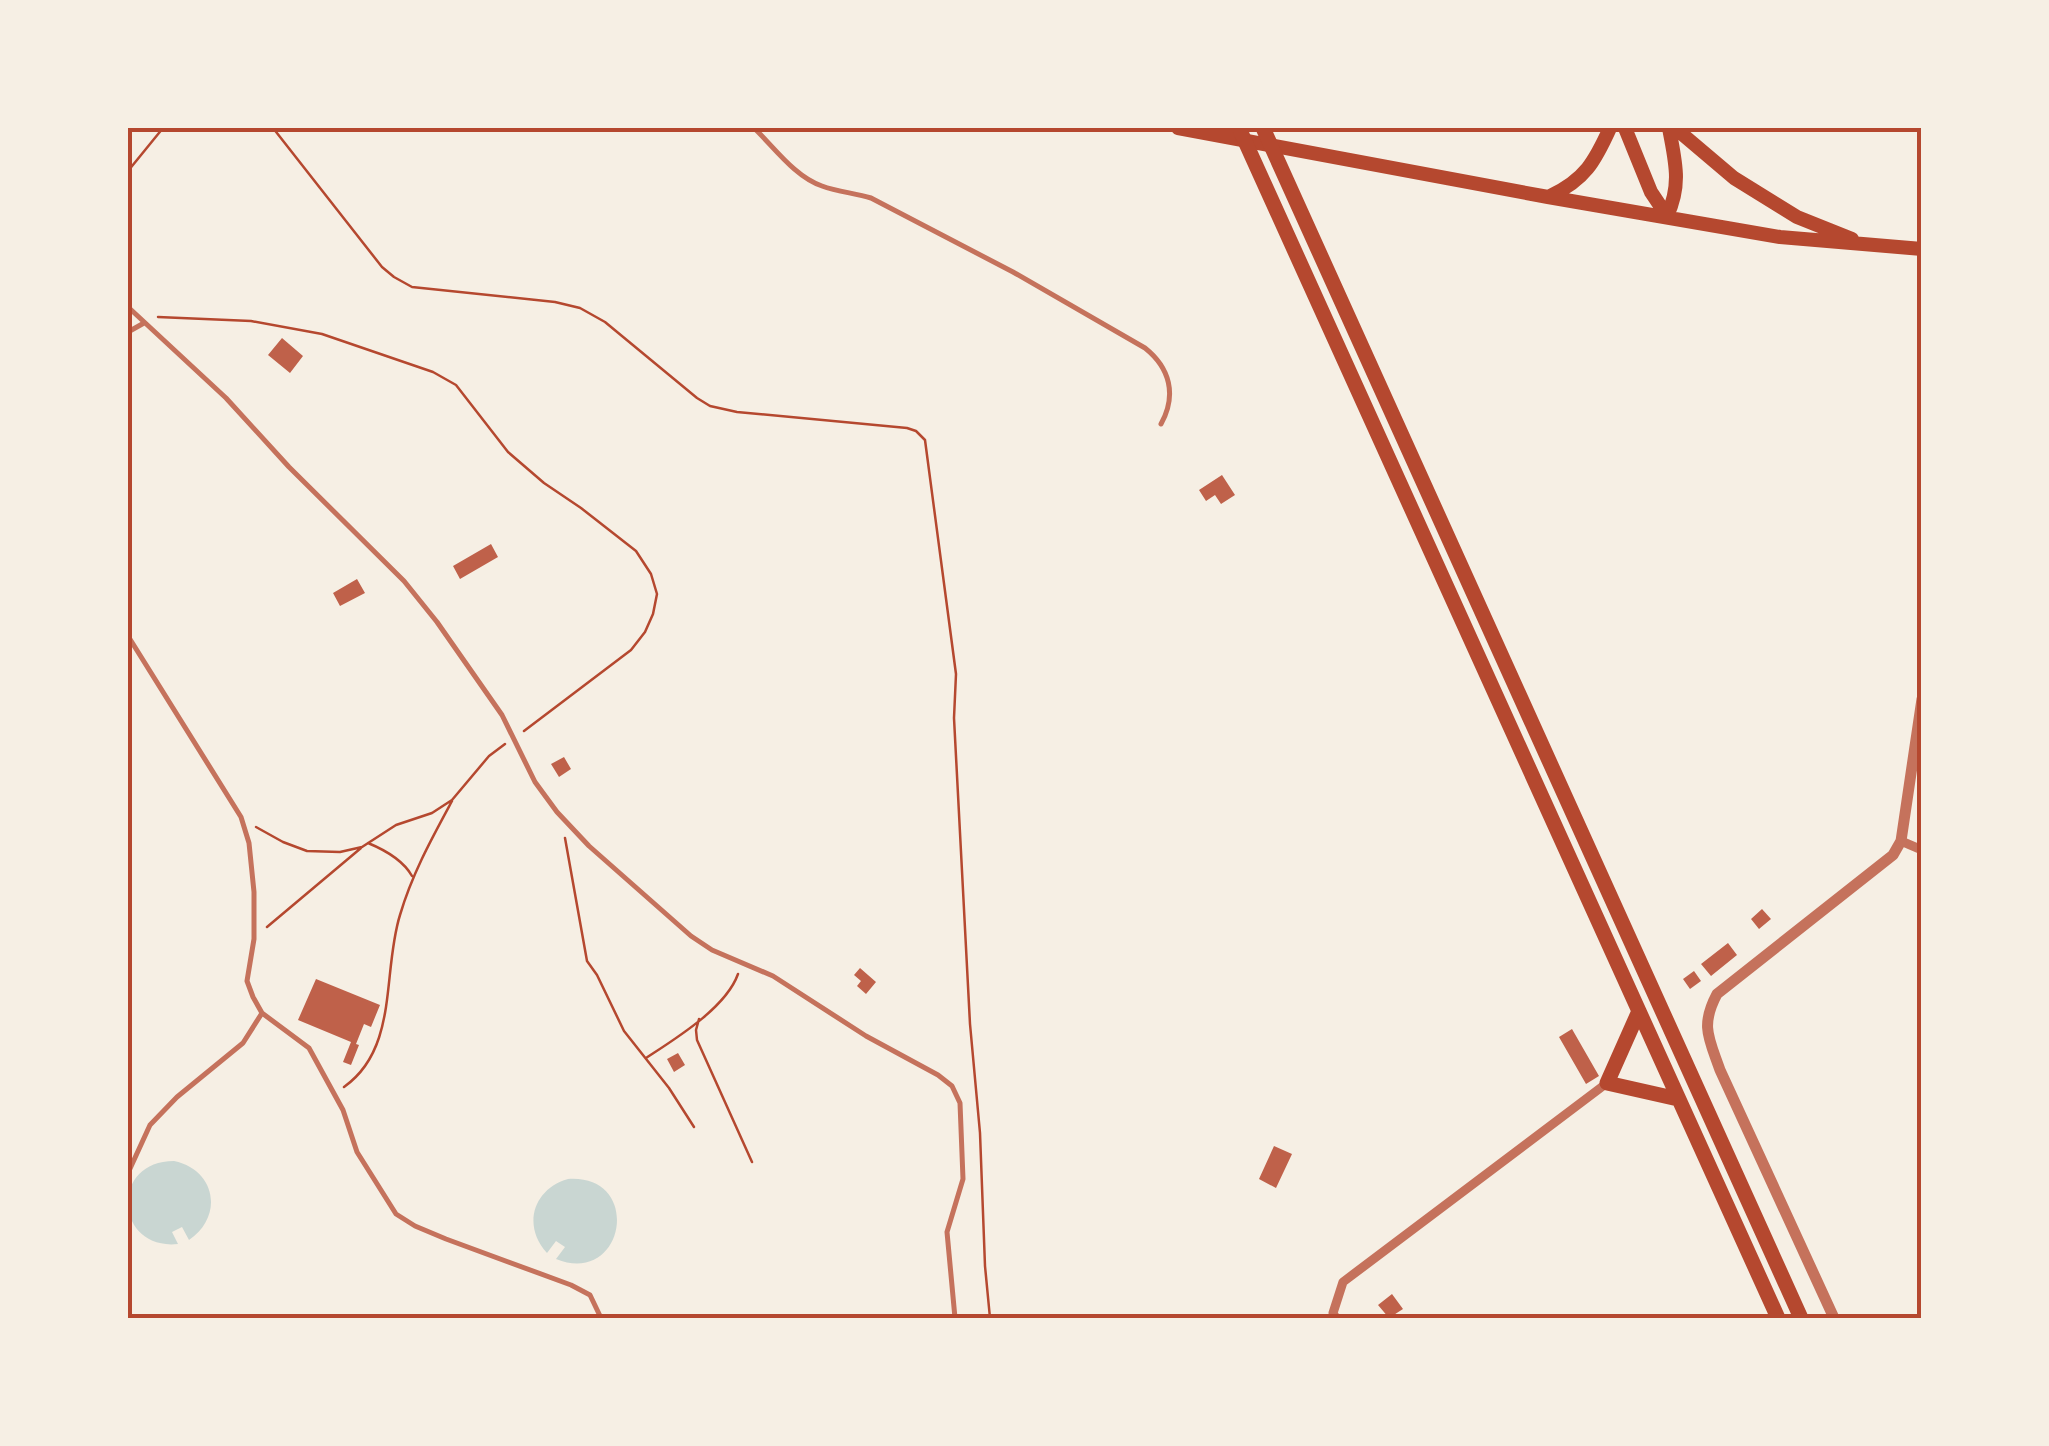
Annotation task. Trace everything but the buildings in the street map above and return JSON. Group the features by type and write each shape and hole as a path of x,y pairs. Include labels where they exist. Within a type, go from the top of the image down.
{"highway":[{"path":"1239,128 1778,1318"},
{"path":"1263,128 1800,1318"},
{"path":"1638,1012 1607,1083 1678,1099"}],"main road":[{"path":"1178,128 1780,237 1922,249"},
{"path":"1548,197 1580,178 1598,156 1610,128"},
{"path":"1625,128 1650,192 1666,216"},
{"path":"1666,216 1676,196 1672,128"},
{"path":"1672,128 1734,178 1774,203 1798,217 1867,244"}],"street":[{"path":"1834,1318 1720,1070 1707,1031 1708,1011 1717,994 1892,855 1901,841 1922,699"},
{"path":"1901,841 1922,850"},
{"path":"1336,1318 1333,1313 1342,1282 1607,1083"}],"lane":[{"path":"754,128 806,178 824,187 870,198 1013,272 1145,348 1162,362 1169,384 1161,424"},
{"path":"130,309 226,398 288,467 404,581 438,622 502,716 535,782 589,846 712,950 773,976 952,1086 960,1103 963,1178 947,1232 955,1318"},
{"path":"128,332 144,323"},
{"path":"128,636 241,817 249,843 254,892 254,943 247,982 262,1013 309,1048 334,1094 358,1152 396,1214 446,1239 571,1284 590,1295 601,1318"},
{"path":"128,1173 150,1125 177,1097 243,1043 262,1013"}],"path":[{"path":"128,171 162,128"},
{"path":"272,128 382,267 412,287 580,308 605,322 710,406 907,428 925,440 956,674 954,718 970,1024 990,1318"},
{"path":"130,309 159,318 251,322 322,334 434,372 456,385 508,452 636,551 651,574 657,594 645,632 631,650 489,756 452,800 423,853 398,918 388,999 377,1046 354,1080 334,1094"},
{"path":"254,943 362,847 396,825 432,814 452,800"},
{"path":"557,812 568,848 586,960 624,1031 694,1126"},
{"path":"241,817 283,842 308,851 340,852 362,847"},
{"path":"368,843 386,850 408,868 413,878"},
{"path":"645,1059 683,1034 723,998 742,963"},
{"path":"700,1019 697,1040 752,1162"}],"shaded area":[{"path":"174,1161 199,1174 210,1195 211,1207 200,1230 189,1240 182,1227 172,1232 178,1244 157,1242 142,1234 132,1221 128,1205 130,1189 138,1175 153,1165"},
{"path":"568,1179 592,1182 608,1193 616,1209 616,1228 610,1245 598,1258 579,1263 556,1259 565,1247 556,1241 547,1253 539,1242 533,1220 546,1191"}]}
